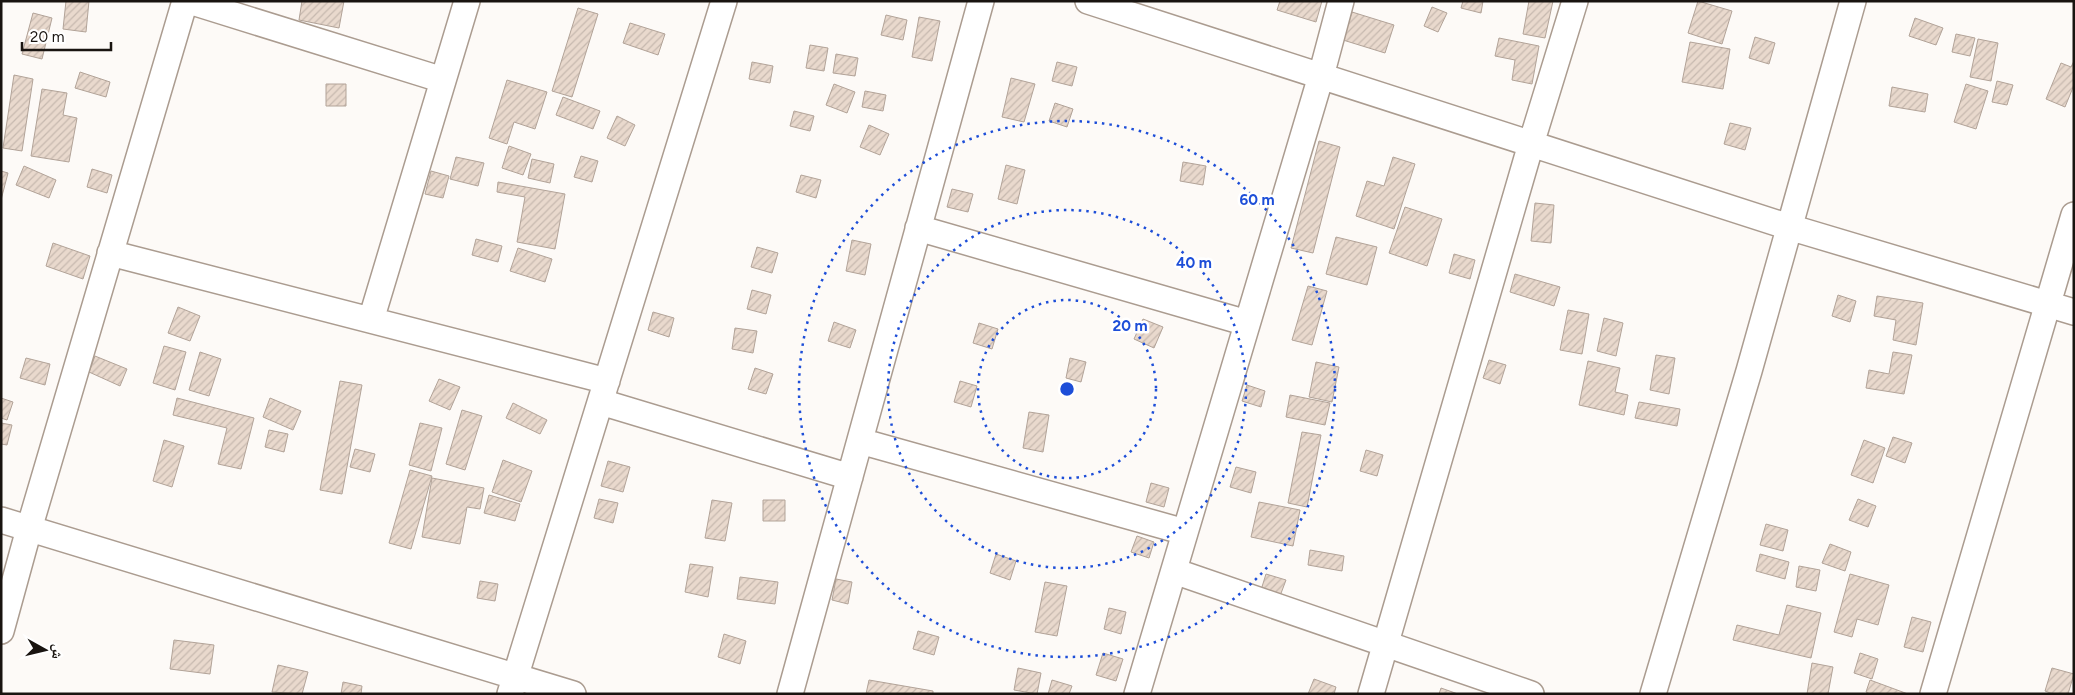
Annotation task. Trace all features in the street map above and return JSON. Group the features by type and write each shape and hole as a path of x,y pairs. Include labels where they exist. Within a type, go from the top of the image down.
{"street":[{"path":"1,631 29,528 185,1"},
{"path":"189,1 443,80"},
{"path":"371,320 467,1"},
{"path":"513,685 724,1"},
{"path":"790,694 980,1"},
{"path":"1088,1 1789,227 2074,312"},
{"path":"1138,694 1341,1"},
{"path":"1371,694 1574,1"},
{"path":"1653,694 1853,1"},
{"path":"1933,694 2074,215"},
{"path":"918,228 1247,323"},
{"path":"110,253 371,320 604,391 850,477"},
{"path":"860,441 1185,532"},
{"path":"1,520 513,685 573,694"},
{"path":"1174,571 1531,694"}],"building":[{"path":"66,1 89,1 86,32 63,29"},
{"path":"302,1 344,1 339,28 299,20"},
{"path":"1280,1 1322,1 1316,22 1277,10"},
{"path":"1463,1 1483,1 1481,13 1461,8"},
{"path":"1529,1 1553,1 1545,38 1523,34"},
{"path":"1698,1 1732,11 1722,44 1688,33"},
{"path":"1432,7 1447,13 1438,32 1424,26"},
{"path":"578,8 598,14 572,97 552,91"},
{"path":"1352,12 1394,25 1385,53 1343,40"},
{"path":"33,13 52,18 42,59 22,54"},
{"path":"886,15 907,20 903,40 881,35"},
{"path":"919,17 940,21 932,61 912,57"},
{"path":"1915,18 1943,28 1936,45 1909,36"},
{"path":"630,23 665,34 658,55 623,43"},
{"path":"1956,34 1975,38 1970,56 1952,52"},
{"path":"1755,37 1775,43 1769,64 1749,58"},
{"path":"1499,38 1539,46 1532,84 1512,80 1515,60 1495,56"},
{"path":"1978,39 1998,43 1991,81 1970,77"},
{"path":"1690,42 1730,49 1723,89 1682,82"},
{"path":"810,45 828,48 824,71 806,68"},
{"path":"836,54 858,58 855,76 833,73"},
{"path":"2074,61 2074,85 2065,107 2046,99 2061,63 2071,67"},
{"path":"752,62 773,66 770,83 749,79"},
{"path":"1057,62 1077,67 1072,86 1052,81"},
{"path":"80,72 110,82 106,97 75,88"},
{"path":"14,75 33,79 22,151 3,148"},
{"path":"1011,78 1035,84 1024,122 1002,117"},
{"path":"507,80 547,92 535,129 514,122 507,144 489,138"},
{"path":"1997,81 2013,85 2007,105 1992,102"},
{"path":"326,84 346,84 346,106 326,106"},
{"path":"834,84 855,92 847,113 826,105"},
{"path":"1966,84 1988,91 1976,129 1954,122"},
{"path":"1892,87 1928,94 1925,112 1889,106"},
{"path":"42,89 67,93 63,115 77,118 69,162 31,156"},
{"path":"865,91 886,95 883,111 862,107"},
{"path":"563,97 600,111 593,129 556,115"},
{"path":"1055,103 1073,109 1067,127 1049,121"},
{"path":"794,111 814,116 810,131 790,126"},
{"path":"617,116 635,125 625,146 607,138"},
{"path":"1730,123 1751,128 1745,150 1724,144"},
{"path":"869,125 889,134 880,155 860,147"},
{"path":"1319,141 1340,147 1313,253 1291,248"},
{"path":"509,146 531,154 523,175 502,168"},
{"path":"581,156 598,161 592,182 574,177"},
{"path":"456,157 484,163 478,186 450,179"},
{"path":"1393,157 1415,164 1394,229 1356,216 1367,181 1384,186"},
{"path":"532,159 554,164 550,183 528,178"},
{"path":"1183,162 1206,166 1203,185 1180,181"},
{"path":"1006,165 1025,170 1017,204 998,199"},
{"path":"24,166 56,180 49,198 16,185"},
{"path":"92,169 112,175 107,193 87,187"},
{"path":"1,171 8,173 1,200"},
{"path":"431,171 449,176 443,198 425,194"},
{"path":"801,175 821,180 816,198 796,192"},
{"path":"498,182 565,194 555,249 517,242 525,197 497,192"},
{"path":"952,189 973,194 968,212 947,207"},
{"path":"1535,203 1554,205 1551,243 1531,241"},
{"path":"1405,207 1442,219 1427,266 1389,253"},
{"path":"1336,237 1377,247 1367,285 1326,274"},
{"path":"476,239 502,246 498,262 472,255"},
{"path":"852,240 871,244 865,275 846,271"},
{"path":"53,243 90,256 83,279 46,266"},
{"path":"757,247 778,253 772,273 751,267"},
{"path":"518,248 552,259 545,282 510,271"},
{"path":"1454,254 1475,260 1470,279 1449,273"},
{"path":"1515,274 1560,287 1554,306 1510,292"},
{"path":"1308,286 1327,291 1312,345 1292,340"},
{"path":"752,290 771,295 766,314 747,309"},
{"path":"1838,295 1856,301 1850,322 1832,316"},
{"path":"1877,296 1923,303 1916,345 1893,340 1896,320 1874,316"},
{"path":"178,307 200,316 190,341 168,333"},
{"path":"1568,310 1589,314 1582,354 1560,350"},
{"path":"653,312 674,318 669,337 648,330"},
{"path":"1604,318 1623,323 1616,356 1597,351"},
{"path":"1143,319 1163,327 1154,348 1134,339"},
{"path":"834,322 856,330 850,348 828,341"},
{"path":"979,323 998,329 992,349 973,343"},
{"path":"735,328 757,331 753,353 732,349"},
{"path":"164,346 186,352 175,390 153,383"},
{"path":"200,352 221,359 209,396 189,390"},
{"path":"1893,352 1912,355 1904,394 1866,388 1869,370 1889,374"},
{"path":"1656,355 1675,358 1669,394 1650,390"},
{"path":"95,356 127,369 120,386 89,372"},
{"path":"26,358 50,364 45,385 20,378"},
{"path":"1070,358 1086,362 1081,382 1066,378"},
{"path":"1489,360 1506,365 1500,384 1483,378"},
{"path":"1588,361 1620,368 1615,392 1628,395 1624,415 1579,405"},
{"path":"1316,362 1339,367 1332,402 1309,397"},
{"path":"755,368 773,374 766,394 748,389"},
{"path":"439,379 460,387 450,410 429,401"},
{"path":"340,381 362,385 342,494 320,490"},
{"path":"960,381 977,386 971,407 954,402"},
{"path":"1247,385 1265,391 1261,407 1242,401"},
{"path":"1290,395 1330,403 1325,425 1286,417"},
{"path":"1,398 13,402 7,420 1,418"},
{"path":"177,398 254,418 241,469 218,464 227,428 173,415"},
{"path":"270,398 301,411 293,430 263,417"},
{"path":"1639,402 1680,409 1677,426 1635,418"},
{"path":"513,403 547,420 540,434 506,418"},
{"path":"462,410 482,416 465,470 446,464"},
{"path":"1029,412 1049,415 1043,452 1023,448"},
{"path":"1,423 12,425 7,445 1,444"},
{"path":"420,423 442,428 431,471 409,465"},
{"path":"269,430 288,434 284,452 265,447"},
{"path":"1302,432 1321,435 1307,507 1288,503"},
{"path":"1893,437 1912,443 1905,463 1886,456"},
{"path":"164,440 184,446 172,487 153,481"},
{"path":"1864,440 1885,448 1873,483 1851,475"},
{"path":"355,449 375,454 370,472 350,467"},
{"path":"1366,450 1383,455 1377,476 1360,471"},
{"path":"503,460 532,471 521,502 492,492"},
{"path":"608,461 630,467 623,492 601,486"},
{"path":"1236,467 1256,472 1251,493 1230,487"},
{"path":"410,470 432,476 411,549 389,543"},
{"path":"432,478 484,488 480,509 467,507 460,544 422,537"},
{"path":"1151,483 1169,488 1164,507 1146,502"},
{"path":"489,495 520,504 515,521 484,513"},
{"path":"599,499 618,503 613,523 594,518"},
{"path":"1858,499 1876,506 1868,527 1849,520"},
{"path":"712,500 732,503 725,541 705,538"},
{"path":"763,500 785,500 785,521 763,521"},
{"path":"1259,502 1300,510 1293,546 1251,537"},
{"path":"1766,524 1788,530 1783,551 1760,545"},
{"path":"1137,536 1154,542 1149,558 1131,552"},
{"path":"1830,544 1851,552 1845,571 1822,563"},
{"path":"1310,550 1344,556 1342,571 1308,565"},
{"path":"996,554 1016,561 1010,580 990,573"},
{"path":"1760,554 1789,562 1785,579 1756,571"},
{"path":"690,564 713,567 708,597 685,592"},
{"path":"1799,566 1820,570 1816,591 1796,587"},
{"path":"1266,574 1286,580 1280,596 1261,590"},
{"path":"1850,574 1889,585 1878,625 1857,619 1852,637 1834,632"},
{"path":"740,577 778,582 775,604 737,599"},
{"path":"836,579 852,582 848,604 832,600"},
{"path":"480,581 498,584 495,601 477,598"},
{"path":"1045,582 1067,586 1057,636 1035,632"},
{"path":"1787,605 1821,613 1811,658 1733,640 1737,625 1779,635"},
{"path":"1109,608 1126,612 1121,634 1104,629"},
{"path":"1912,617 1931,622 1923,652 1904,647"},
{"path":"918,631 939,637 934,655 913,649"},
{"path":"724,634 746,641 740,664 718,657"},
{"path":"174,640 214,645 210,674 170,669"},
{"path":"1103,653 1123,659 1116,681 1096,675"},
{"path":"1860,653 1878,659 1872,679 1854,673"},
{"path":"1812,663 1833,667 1828,694 1807,694"},
{"path":"278,665 308,672 302,694 272,692"},
{"path":"1018,668 1041,673 1037,694 1014,690"},
{"path":"2052,668 2074,674 2068,694 2053,694 2045,691"},
{"path":"1314,679 1336,687 1334,694 1308,694"},
{"path":"869,680 933,691 933,694 866,694"},
{"path":"1052,680 1072,686 1069,694 1048,694"},
{"path":"1870,680 1908,694 1870,694 1866,692"},
{"path":"343,682 362,686 361,694 341,694"},
{"path":"1441,688 1458,694 1439,694"}]}
